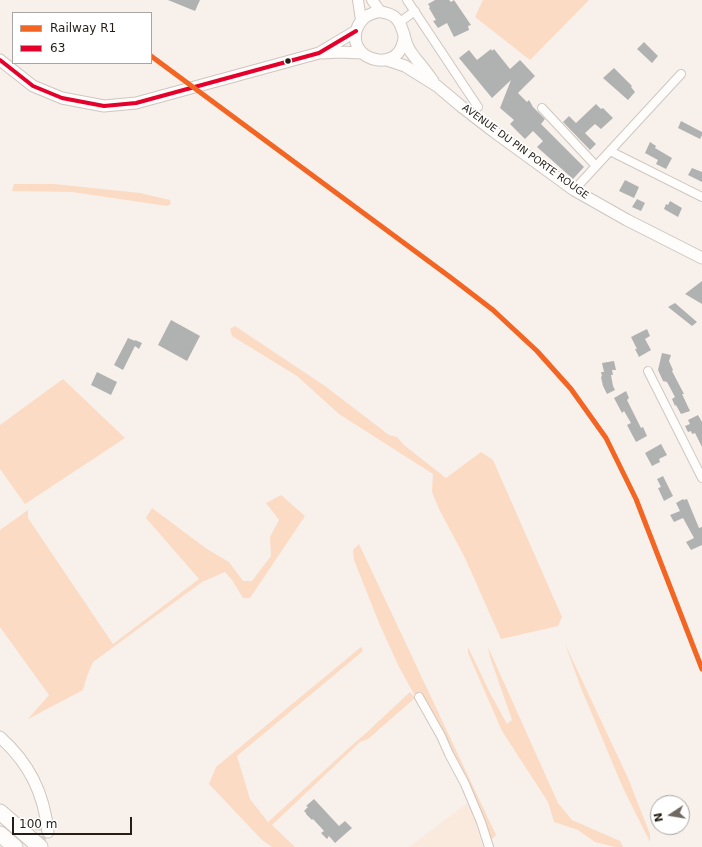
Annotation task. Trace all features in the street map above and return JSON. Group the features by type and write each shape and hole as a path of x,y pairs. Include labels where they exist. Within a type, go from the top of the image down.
{"highway":[{"path":"0,812 40,847"},
{"path":"0,834 15,847"}],"main road":[{"path":"380,11 390,14 400,22 404,34 403,44 400,50 395,56 387,60 368,58 362,53 356,44 356,32 361,20 368,14 380,11"},
{"path":"319,53 356,32"},
{"name":"AVENUE DU PIN PORTE ROUGE","path":"404,34 409,49 437,86"},
{"path":"0,60 33,86 62,98 104,106 136,103 319,53 362,53"},
{"name":"AVENUE DU PIN PORTE ROUGE","path":"387,60 405,66 437,86 512,145 574,190 627,220 702,258"},
{"path":"0,737 16,753 27,768 38,789 47,823 44,830 30,786 10,755 0,744"}],"street":[{"path":"358,0 361,20"},
{"path":"372,0 380,11"},
{"name":"AVENUE DU PIN PORTE ROUGE","path":"407,0 478,107"},
{"path":"400,22 414,11"},
{"path":"574,190 681,74"},
{"path":"542,108 596,166"},
{"path":"610,151 702,197"},
{"path":"648,371 702,478"},
{"path":"419,697 441,736 465,784 481,822 488,847"}],"shaded area":[{"path":"483,0 589,0 530,60 475,17"},
{"path":"14,184 54,184 140,193 170,200 171,204 167,206 72,192 12,191"},
{"path":"235,326 325,386 389,435 397,437 404,445 446,478 481,452 493,460 562,617 558,626 501,639 465,558 439,509 432,492 433,474 339,414 297,376 232,336 230,329"},
{"path":"63,379 125,438 25,504 0,469 0,425"},
{"path":"281,495 305,516 250,598 243,598 232,580 225,572 202,582 93,662 83,690 28,719 49,695 0,627 0,530 28,510 28,518 113,644 199,579 146,518 152,508 207,549 229,562 243,581 252,581 271,556 270,537 279,520 266,503"},
{"path":"359,544 496,835 489,842 423,697 415,696 399,667 379,623 354,560 353,550"},
{"path":"565,644 628,778 650,834 650,842 623,788 581,688"},
{"path":"361,647 363,651 237,756 250,799 268,822 410,692 415,698 368,739 360,742 272,825 295,847 272,847 262,840 209,784 216,767"},
{"path":"468,647 507,724 512,720 490,657 488,647 558,803 572,820 620,841 623,847 615,847 595,842 578,830 554,822 548,802 502,731 468,653"},
{"path":"469,802 483,847 409,847"}],"building":[{"path":"168,0 200,0 195,11"},
{"path":"435,0 449,0 451,2 454,0 471,25 468,26 469,30 454,37 447,23 438,28 433,21 436,20 428,4"},
{"path":"644,42 658,56 652,63 637,49"},
{"path":"491,49 492,51 494,49 510,69 520,60 535,76 518,93 527,102 529,100 533,107 545,119 541,124 584,167 573,179 537,147 543,141 533,131 525,139 510,124 514,120 500,108 511,80 492,98 459,58 469,50 477,60"},
{"path":"614,68 632,86 631,87 635,92 628,100 603,78"},
{"path":"596,104 601,109 603,108 613,118 601,129 595,124 585,133 596,144 590,150 563,122 569,116 576,123"},
{"path":"681,121 702,132 700,139 678,128"},
{"path":"650,142 656,146 655,148 672,158 666,169 656,164 658,160 645,153"},
{"path":"692,168 702,172 702,182 688,175"},
{"path":"625,180 639,187 634,198 619,191"},
{"path":"637,199 645,203 641,211 632,207"},
{"path":"670,201 682,208 678,217 664,209 666,204 668,205"},
{"path":"702,281 702,304 685,294"},
{"path":"675,303 697,322 692,326 668,307"},
{"path":"171,320 200,336 187,361 158,345"},
{"path":"647,329 650,336 645,339 651,350 639,357 631,337"},
{"path":"128,338 142,343 139,349 135,346 123,370 114,365"},
{"path":"662,353 671,355 669,361 673,370 672,371 684,394 682,394 690,411 681,414 676,405 675,406 672,399 675,397 667,382 663,381 658,370"},
{"path":"614,361 616,370 612,370 613,375 611,375 615,390 607,394 601,377 601,372 604,372 602,363"},
{"path":"97,372 117,382 111,395 91,385"},
{"path":"626,391 629,398 627,400 641,428 643,427 647,436 636,442 627,425 631,423 624,411 622,413 614,398"},
{"path":"698,415 702,422 702,447 695,433 692,434 691,431 688,432 685,426 690,424 688,420"},
{"path":"661,444 667,455 659,459 660,462 652,466 645,453"},
{"path":"663,476 673,496 664,501 658,488 661,487 657,479"},
{"path":"683,499 687,499 699,528 702,527 702,545 691,550 686,542 694,538 683,518 674,522 670,515 680,511 676,503"},
{"path":"314,799 339,826 345,821 352,828 335,843 329,836 327,839 321,833 324,831 304,811 308,807 306,806"}],"tunnel":[{"path":"40,847 41,829"}],"rail line":[{"name":"R1","path":"152,57 450,277 493,310 537,351 571,389 606,438 636,499 702,669"}],"transit line":[{"name":"63","path":"0,60 33,86 62,98 104,106 136,103 319,53 356,31"}]}
